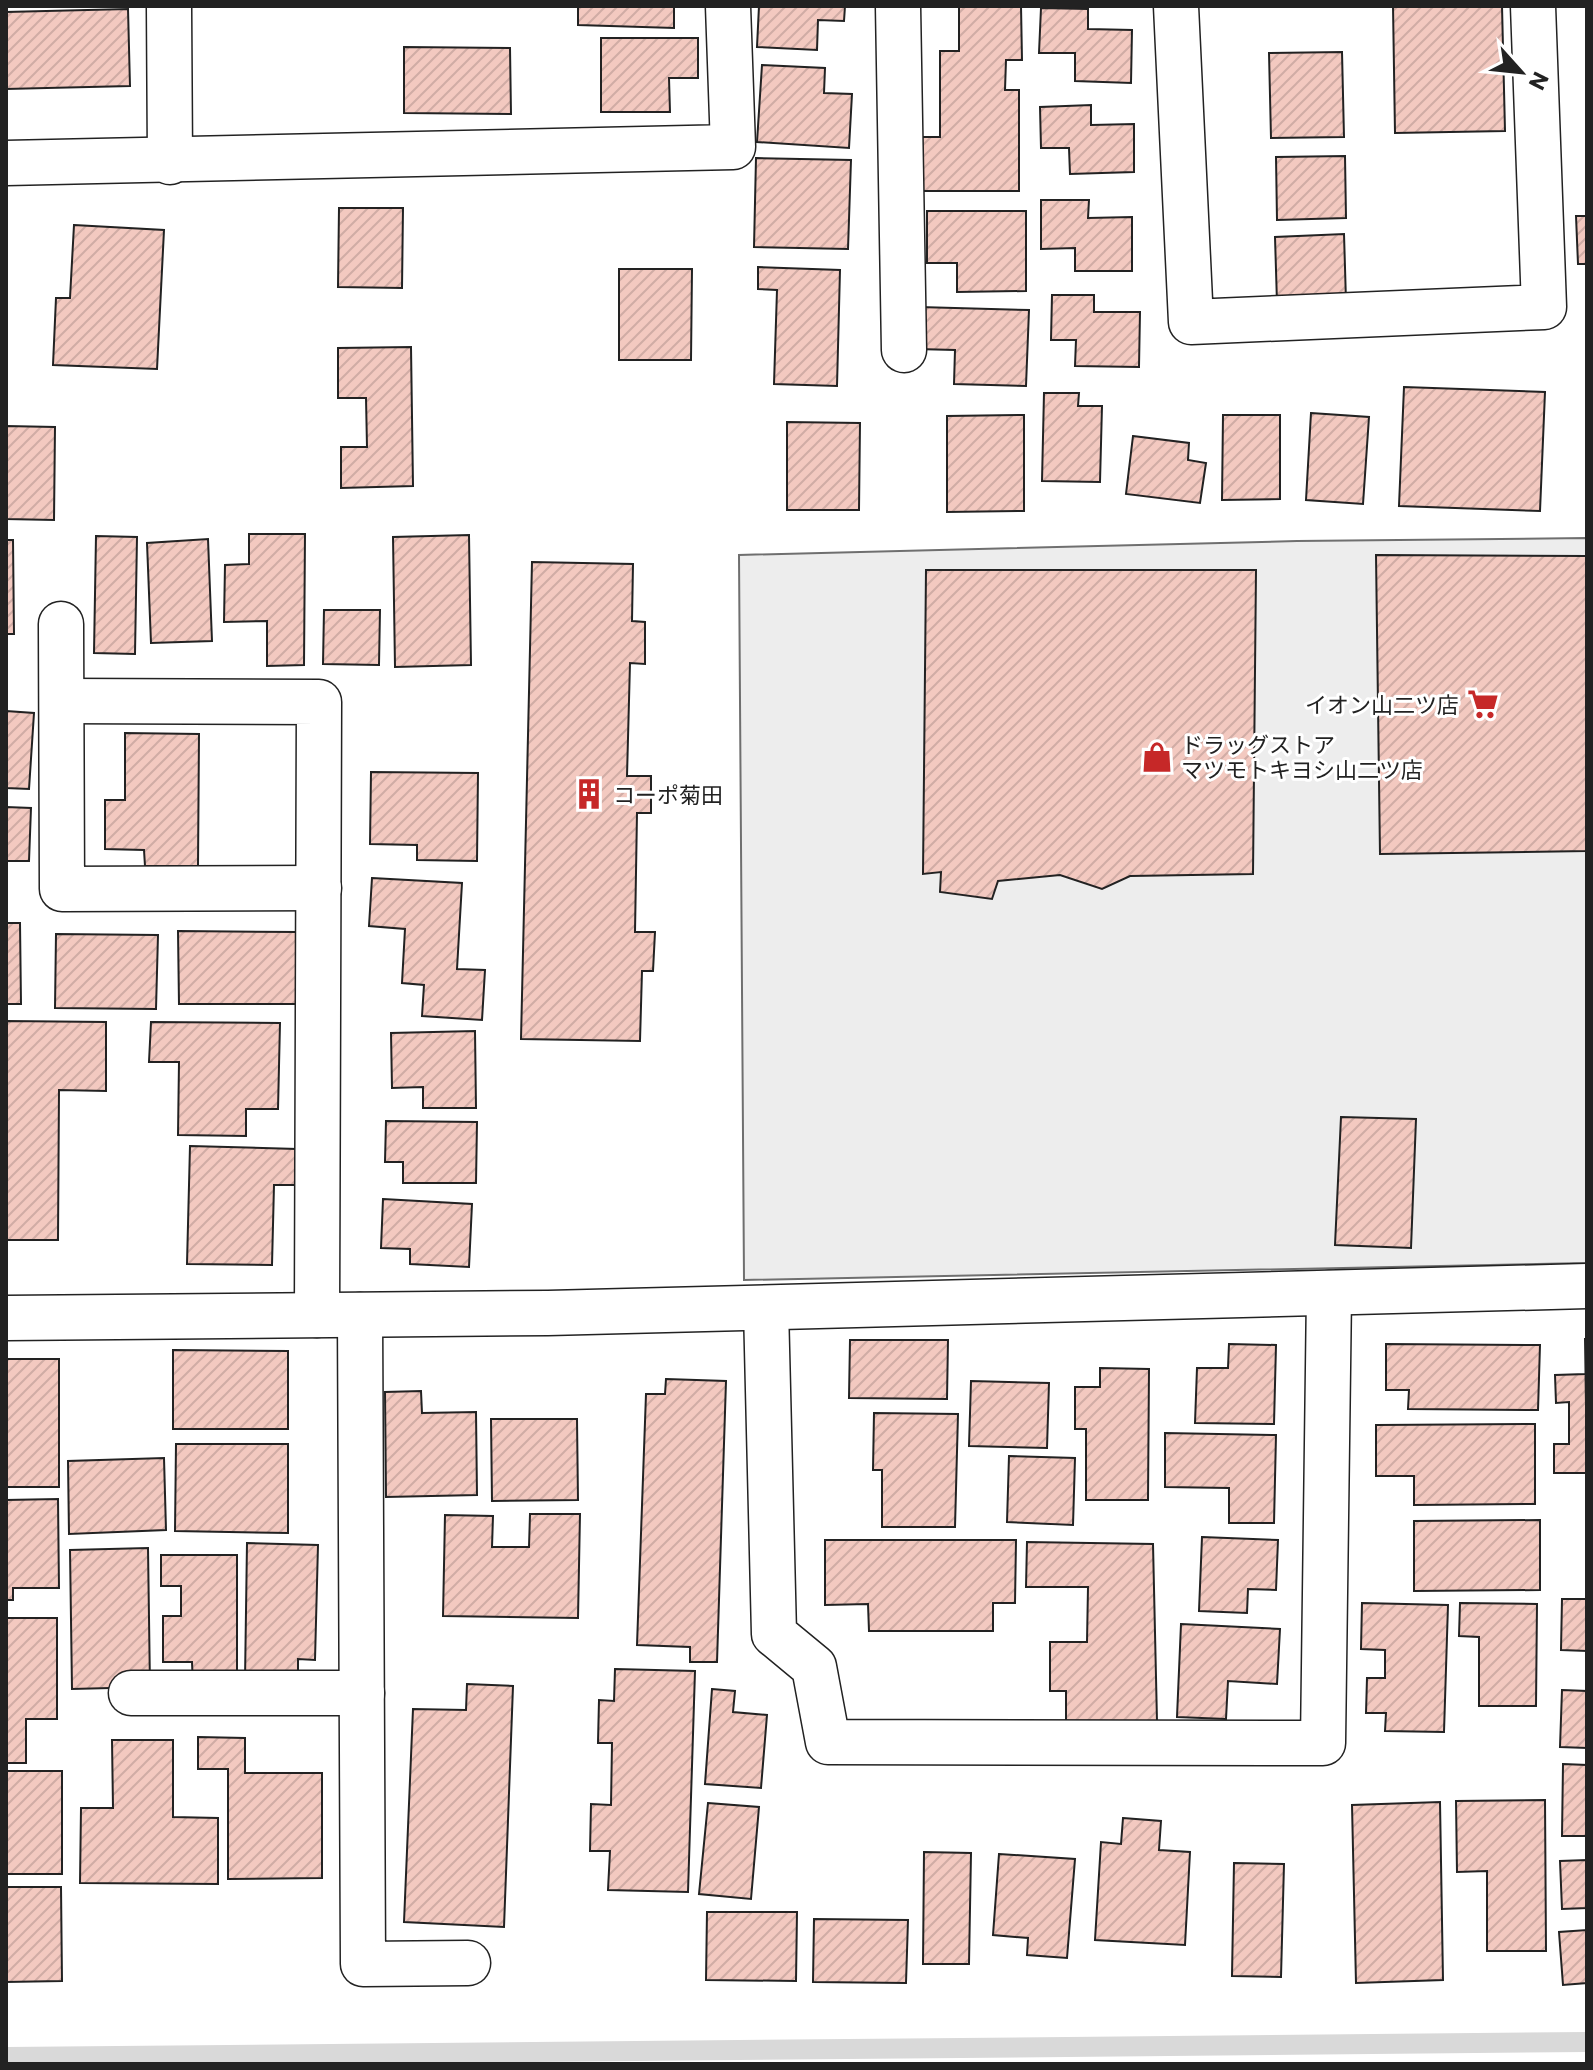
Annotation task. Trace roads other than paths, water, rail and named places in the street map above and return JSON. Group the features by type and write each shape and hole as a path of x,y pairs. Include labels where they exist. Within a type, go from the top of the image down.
{"street":[{"path":"169,6 170,162"},
{"path":"6,163 170,162 733,147 728,6"},
{"path":"898,6 904,350"},
{"path":"1176,6 1191,322 1544,307 1533,6"},
{"path":"61,624 62,889 319,888"},
{"path":"62,701 319,702 317,1315"},
{"path":"6,1318 766,1308 1587,1286"},
{"path":"766,1308 774,1634 814,1667 828,1742 1323,1743 1329,1293"},
{"path":"360,1315 363,1964 468,1963"},
{"path":"131,1693 362,1693"}],"waterway":[{"path":"6,2057 1587,2042"}],"place":[{"name":"イオン山二ツ店","path":"1483,704"},
{"name":"ドラッグストア マツモトキヨシ山二ツ店","path":"1157,757"},
{"name":"コーポ菊田","path":"589,794"}]}
